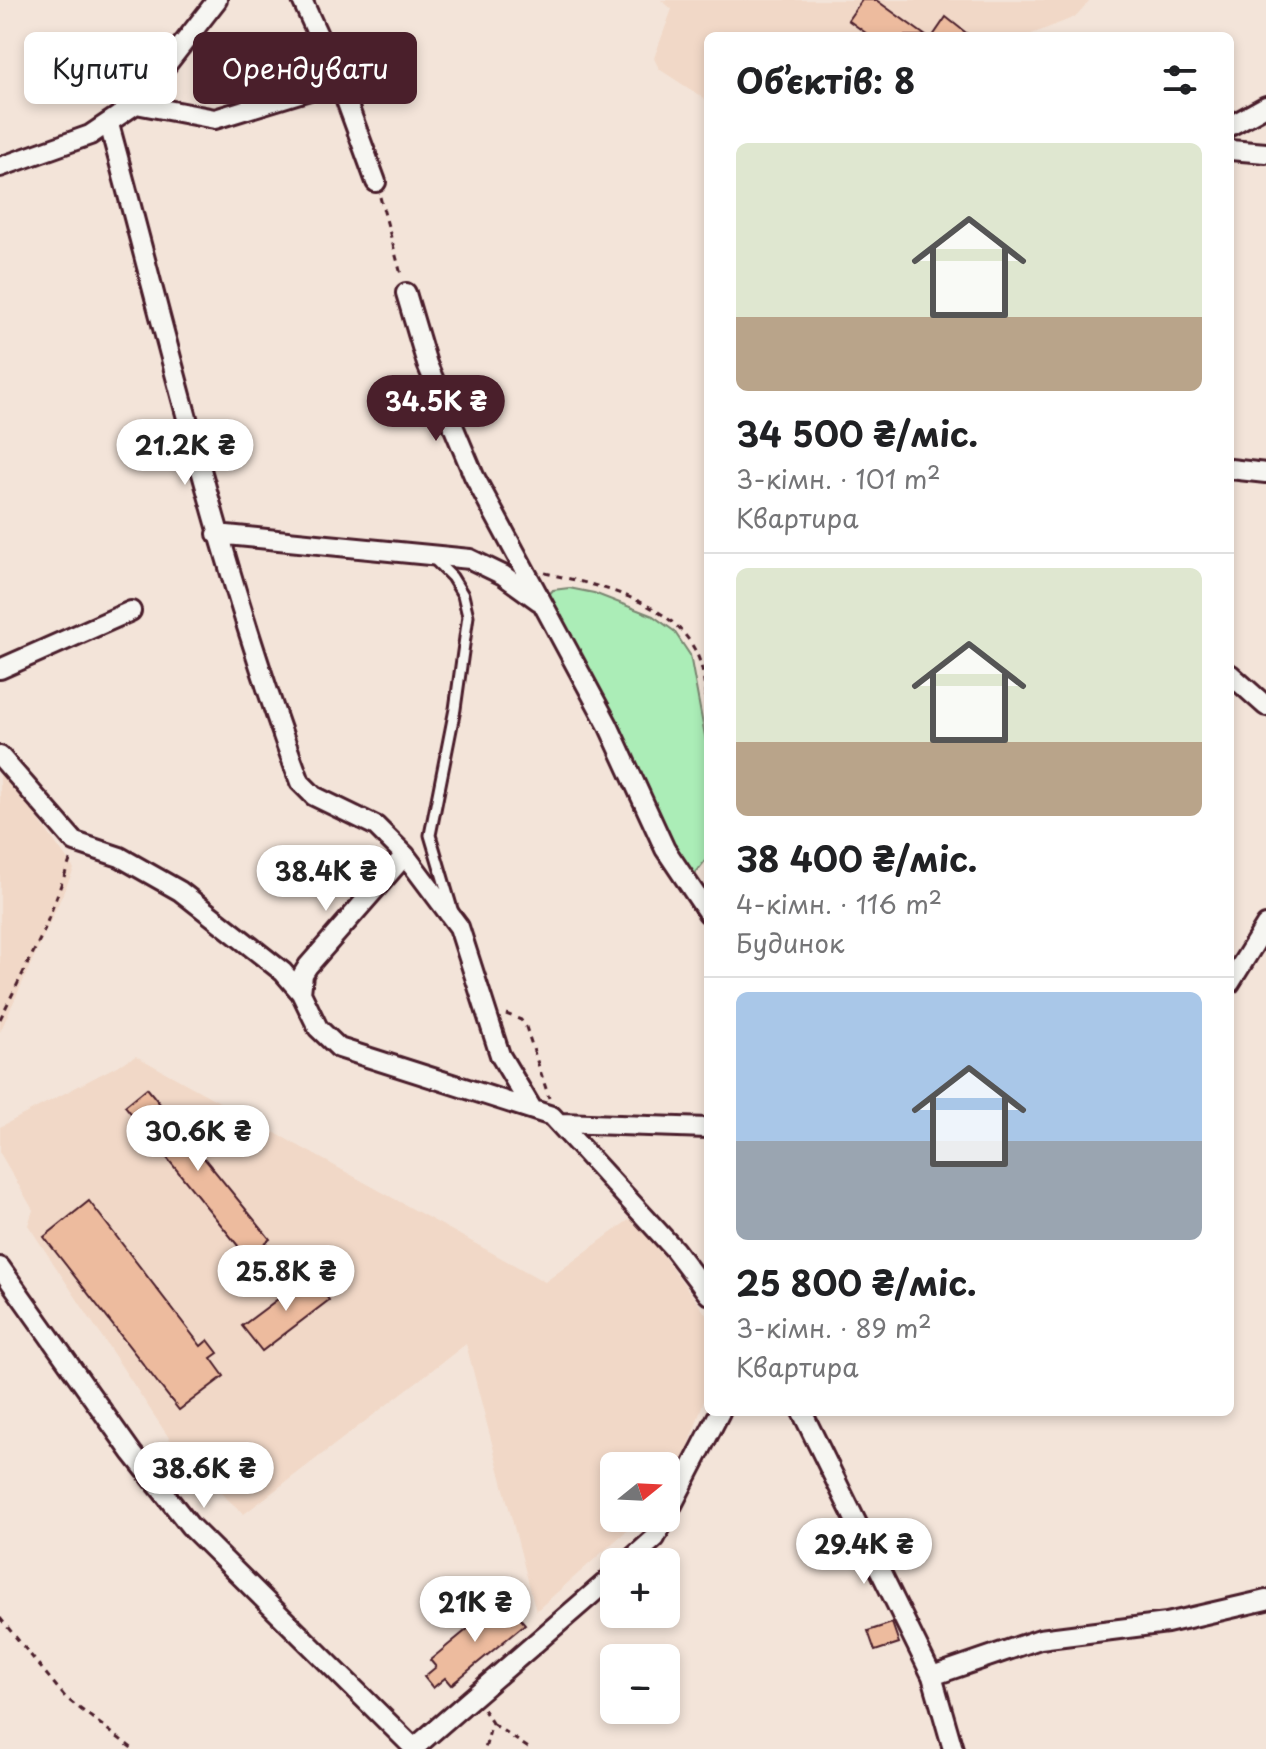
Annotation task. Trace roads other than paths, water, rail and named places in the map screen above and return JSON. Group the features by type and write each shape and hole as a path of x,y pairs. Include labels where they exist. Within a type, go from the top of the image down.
{"street":[{"path":"177,51 217,0"},
{"path":"302,0 317,32"},
{"path":"0,167 90,135 136,104 215,119 264,104"},
{"path":"347,104 376,182"},
{"path":"1234,124 1266,106"},
{"path":"109,124 197,445 217,534 300,782 314,796 376,826 405,855 459,927 500,1055 531,1107"},
{"path":"1234,150 1266,153"},
{"path":"406,293 453,429 474,476 608,725 665,849 704,907"},
{"path":"1234,469 1266,473"},
{"path":"217,534 470,559 503,575 544,605"},
{"path":"0,669 131,611"},
{"path":"1234,678 1266,706"},
{"path":"0,756 75,842 120,857 180,891 283,972 301,993 318,1028 339,1048 531,1107 562,1123 674,1249 704,1289"},
{"path":"301,993 308,966 405,855"},
{"path":"1234,977 1266,925"},
{"path":"562,1123 704,1128"},
{"path":"0,1267 132,1453 190,1526 413,1748 600,1587"},
{"path":"644,1548 655,1538 718,1416"},
{"path":"804,1416 932,1676 953,1749"},
{"path":"932,1676 1040,1639 1167,1623 1266,1600"}],"lane":[{"path":"426,553 452,577 463,595 468,616 455,709 430,835 459,927"}]}
